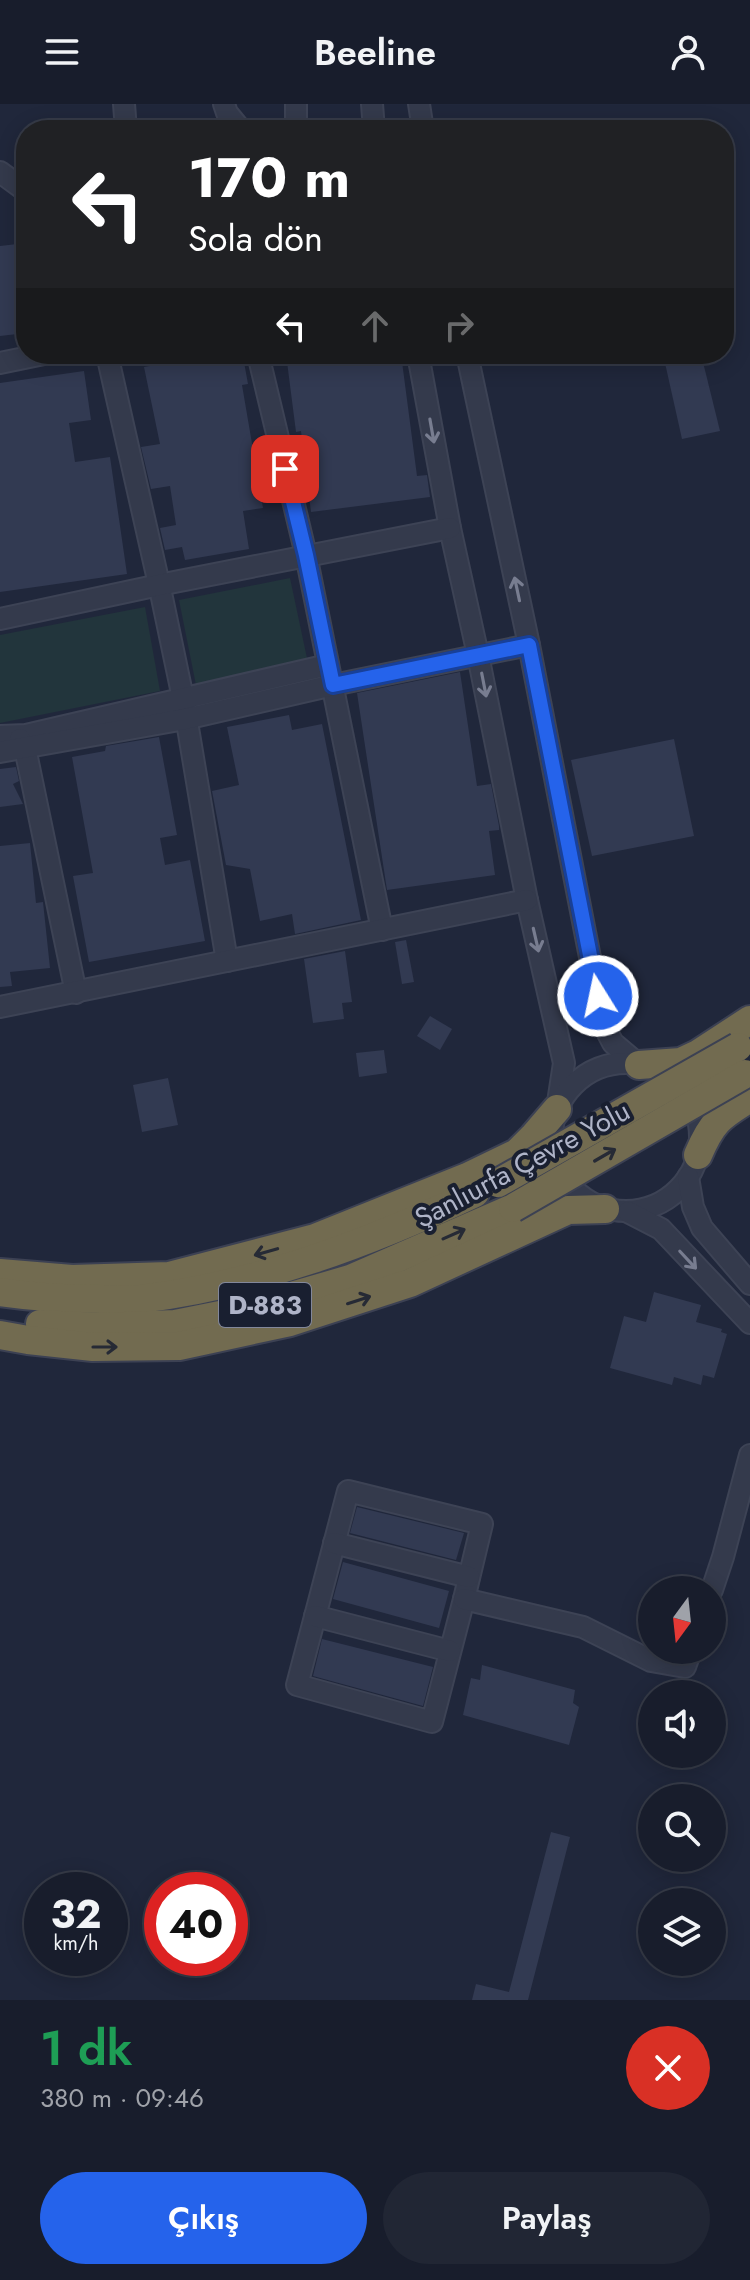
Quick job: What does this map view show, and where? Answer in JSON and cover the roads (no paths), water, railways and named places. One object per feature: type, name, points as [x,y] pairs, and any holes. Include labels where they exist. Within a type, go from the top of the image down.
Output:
[{"type":"highway","points":[[639,1065],[681,1062],[750,1020]]},
{"type":"highway","points":[[693,1166],[709,1131],[726,1113],[747,1066]]},
{"type":"highway","name":"Şanlıurfa Çevre Yolu","points":[[0,1292],[80,1299],[137,1299],[193,1290],[318,1258],[409,1224],[747,1066]]},
{"type":"highway","name":"Şanlıurfa Çevre Yolu","points":[[0,1320],[100,1327],[175,1324],[240,1311],[350,1279],[513,1208],[747,1066]]},
{"type":"highway","points":[[0,1273],[72,1279],[169,1276],[315,1238],[453,1183],[517,1153],[557,1109]]},
{"type":"highway","points":[[0,1335],[93,1347],[179,1346],[290,1322],[410,1283],[568,1210],[616,1210]]},
{"type":"street","points":[[109,364],[184,709],[227,961]]},
{"type":"street","points":[[260,364],[306,555],[382,930]]},
{"type":"street","points":[[420,364],[450,528],[564,1063],[551,1133],[554,1158],[565,1181],[583,1198],[661,1229],[750,1323]]},
{"type":"street","points":[[469,364],[583,910],[603,1024],[613,1043],[639,1065]]},
{"type":"street","points":[[0,619],[450,528]]},
{"type":"street","points":[[0,752],[14,740],[184,709],[331,675],[529,645]]},
{"type":"street","points":[[14,740],[76,993]]},
{"type":"street","points":[[0,1007],[527,900]]},
{"type":"street","points":[[557,1109],[570,1088],[590,1072],[614,1064],[639,1065],[662,1073],[681,1088],[694,1108],[700,1131],[693,1166],[693,1207],[702,1228],[750,1284]]},
{"type":"street","points":[[616,1210],[652,1207],[673,1195],[693,1166]]},
{"type":"street","points":[[717,1576],[750,1455]]},
{"type":"street","points":[[348,1491],[482,1524],[432,1722],[297,1685],[334,1543],[348,1491]]},
{"type":"street","points":[[334,1543],[469,1577]]},
{"type":"street","points":[[464,1599],[583,1627],[638,1654]]},
{"type":"street","points":[[315,1616],[450,1651]]},
{"type":"street","points":[[668,1664],[685,1667],[686,1664]]}]
